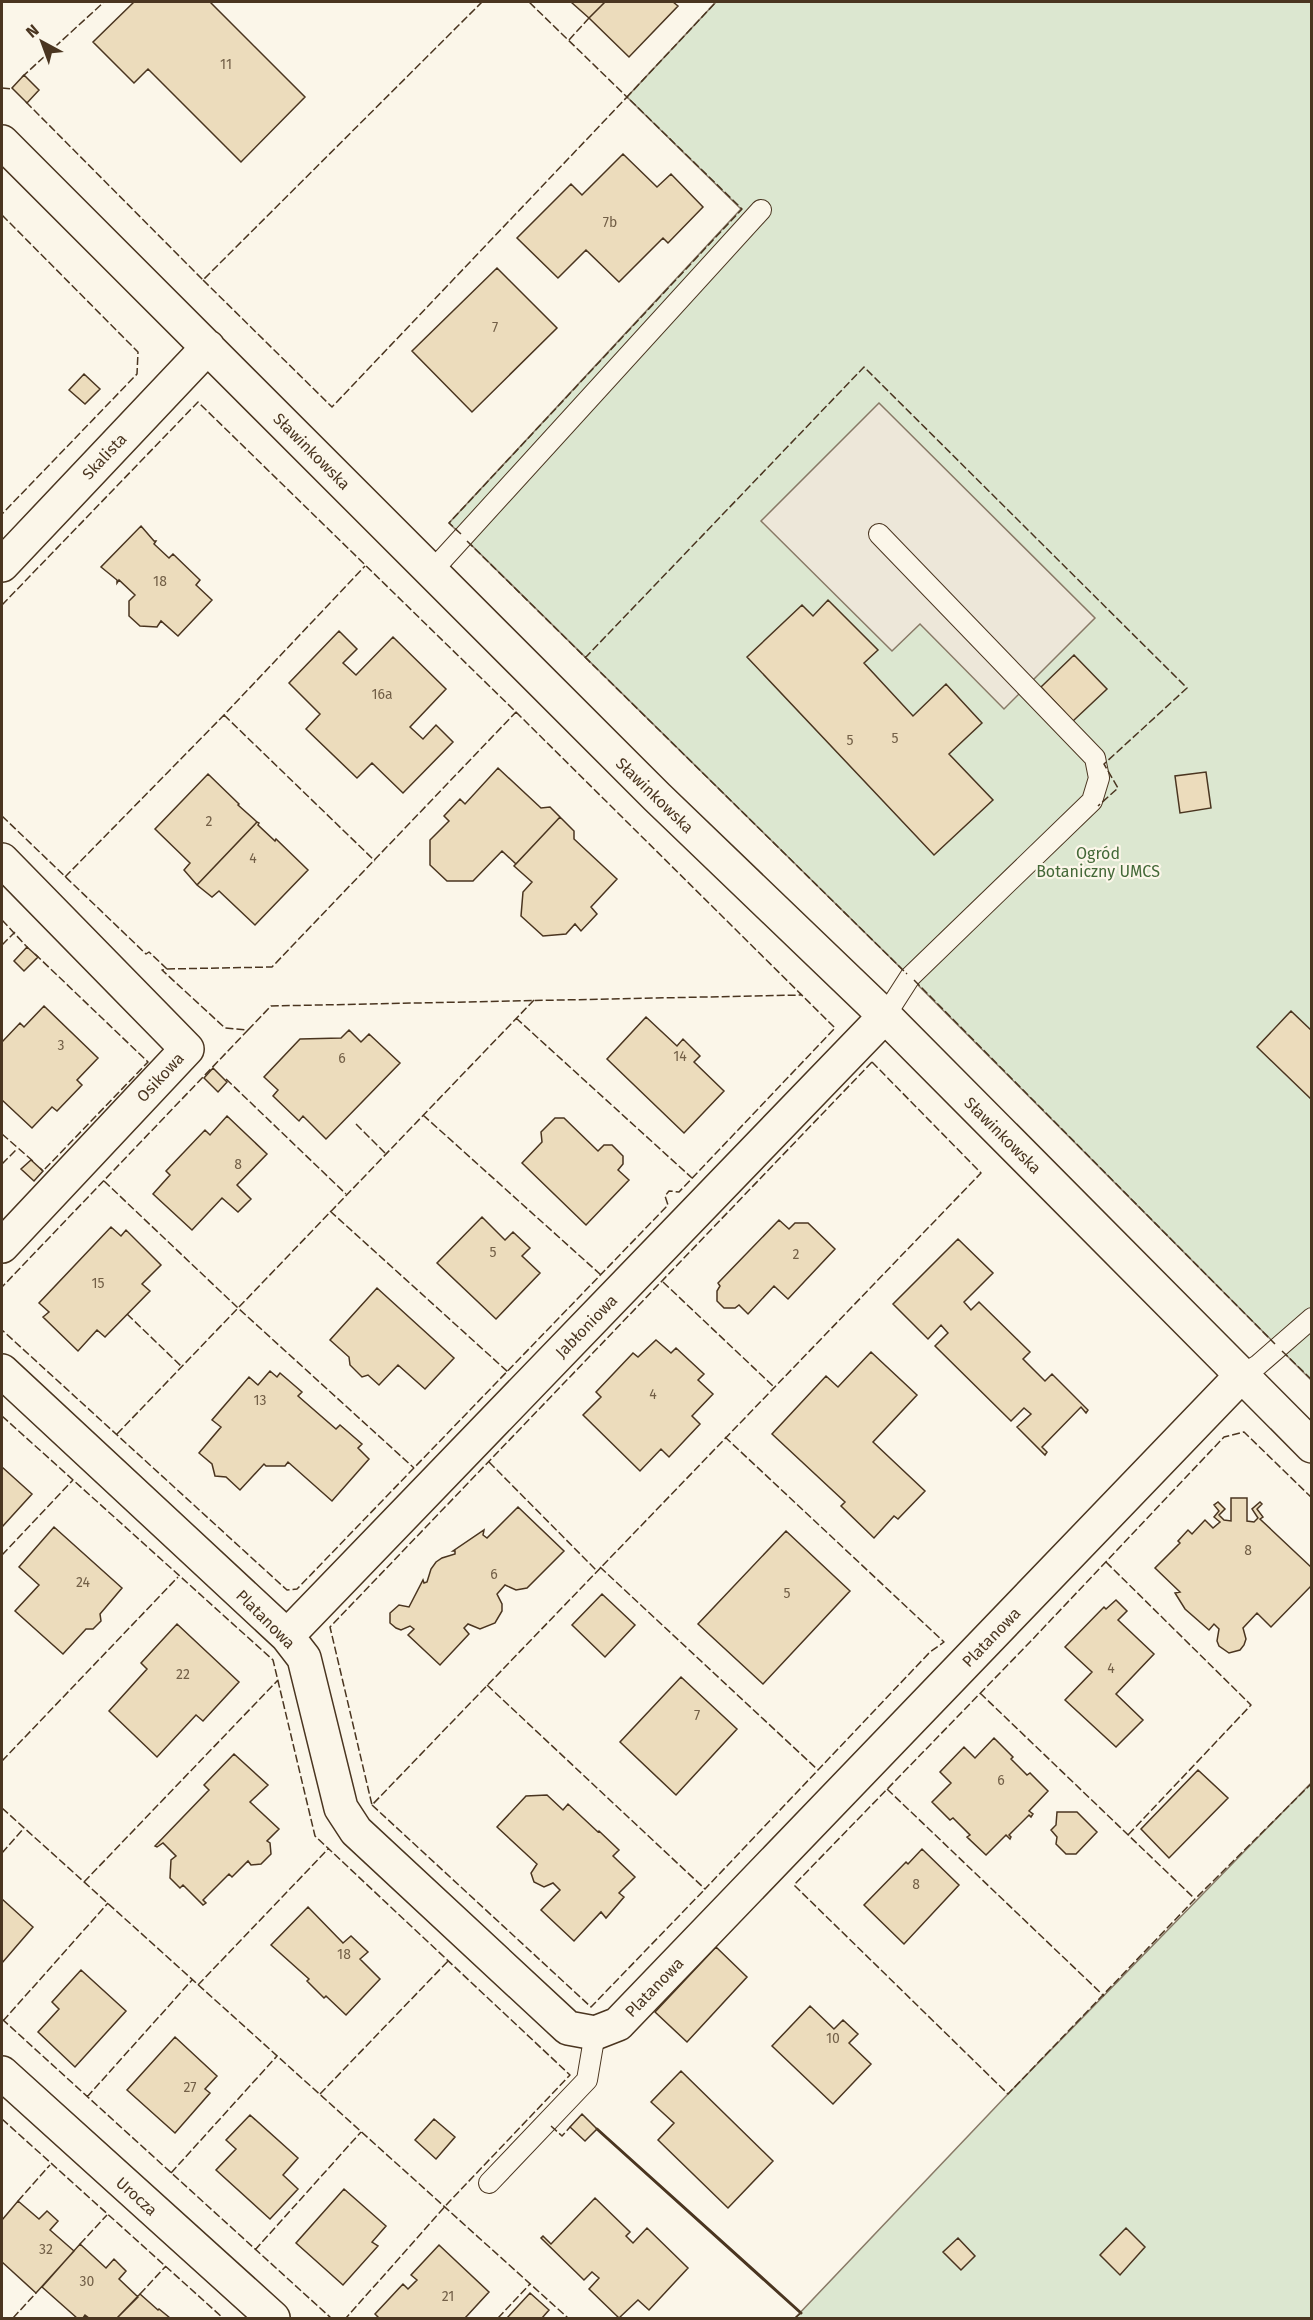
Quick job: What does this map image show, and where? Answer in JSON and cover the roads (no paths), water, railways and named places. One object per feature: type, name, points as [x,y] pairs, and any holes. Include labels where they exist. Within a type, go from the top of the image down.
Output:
[{"type":"street","name":"Sławinkowska","points":[[2,142],[657,797],[885,1016],[1311,1446]]},
{"type":"street","name":"Skalista","points":[[2,565],[208,347]]},
{"type":"street","name":"Osikowa","points":[[2,860],[187,1049],[2,1246]]},
{"type":"street","name":"Jabłoniowa","points":[[287,1636],[885,1016]]},
{"type":"street","name":"Platanowa","points":[[2,1371],[287,1636],[304,1658],[341,1808],[356,1831],[568,2028],[595,2032],[618,2024],[1242,1375]]},
{"type":"street","name":"Urocza","points":[[2,2073],[273,2319]]},
{"type":"lane","points":[[432,571],[761,210]]},
{"type":"lane","points":[[879,534],[1095,758],[1099,778],[1092,801],[910,977],[885,1016]]},
{"type":"lane","points":[[1242,1375],[1265,1359],[1311,1318]]},
{"type":"lane","points":[[489,2183],[587,2080],[595,2032]]},
{"type":"park label","name":"Ogród Botaniczny UMCS","points":[[1098,862]]}]
